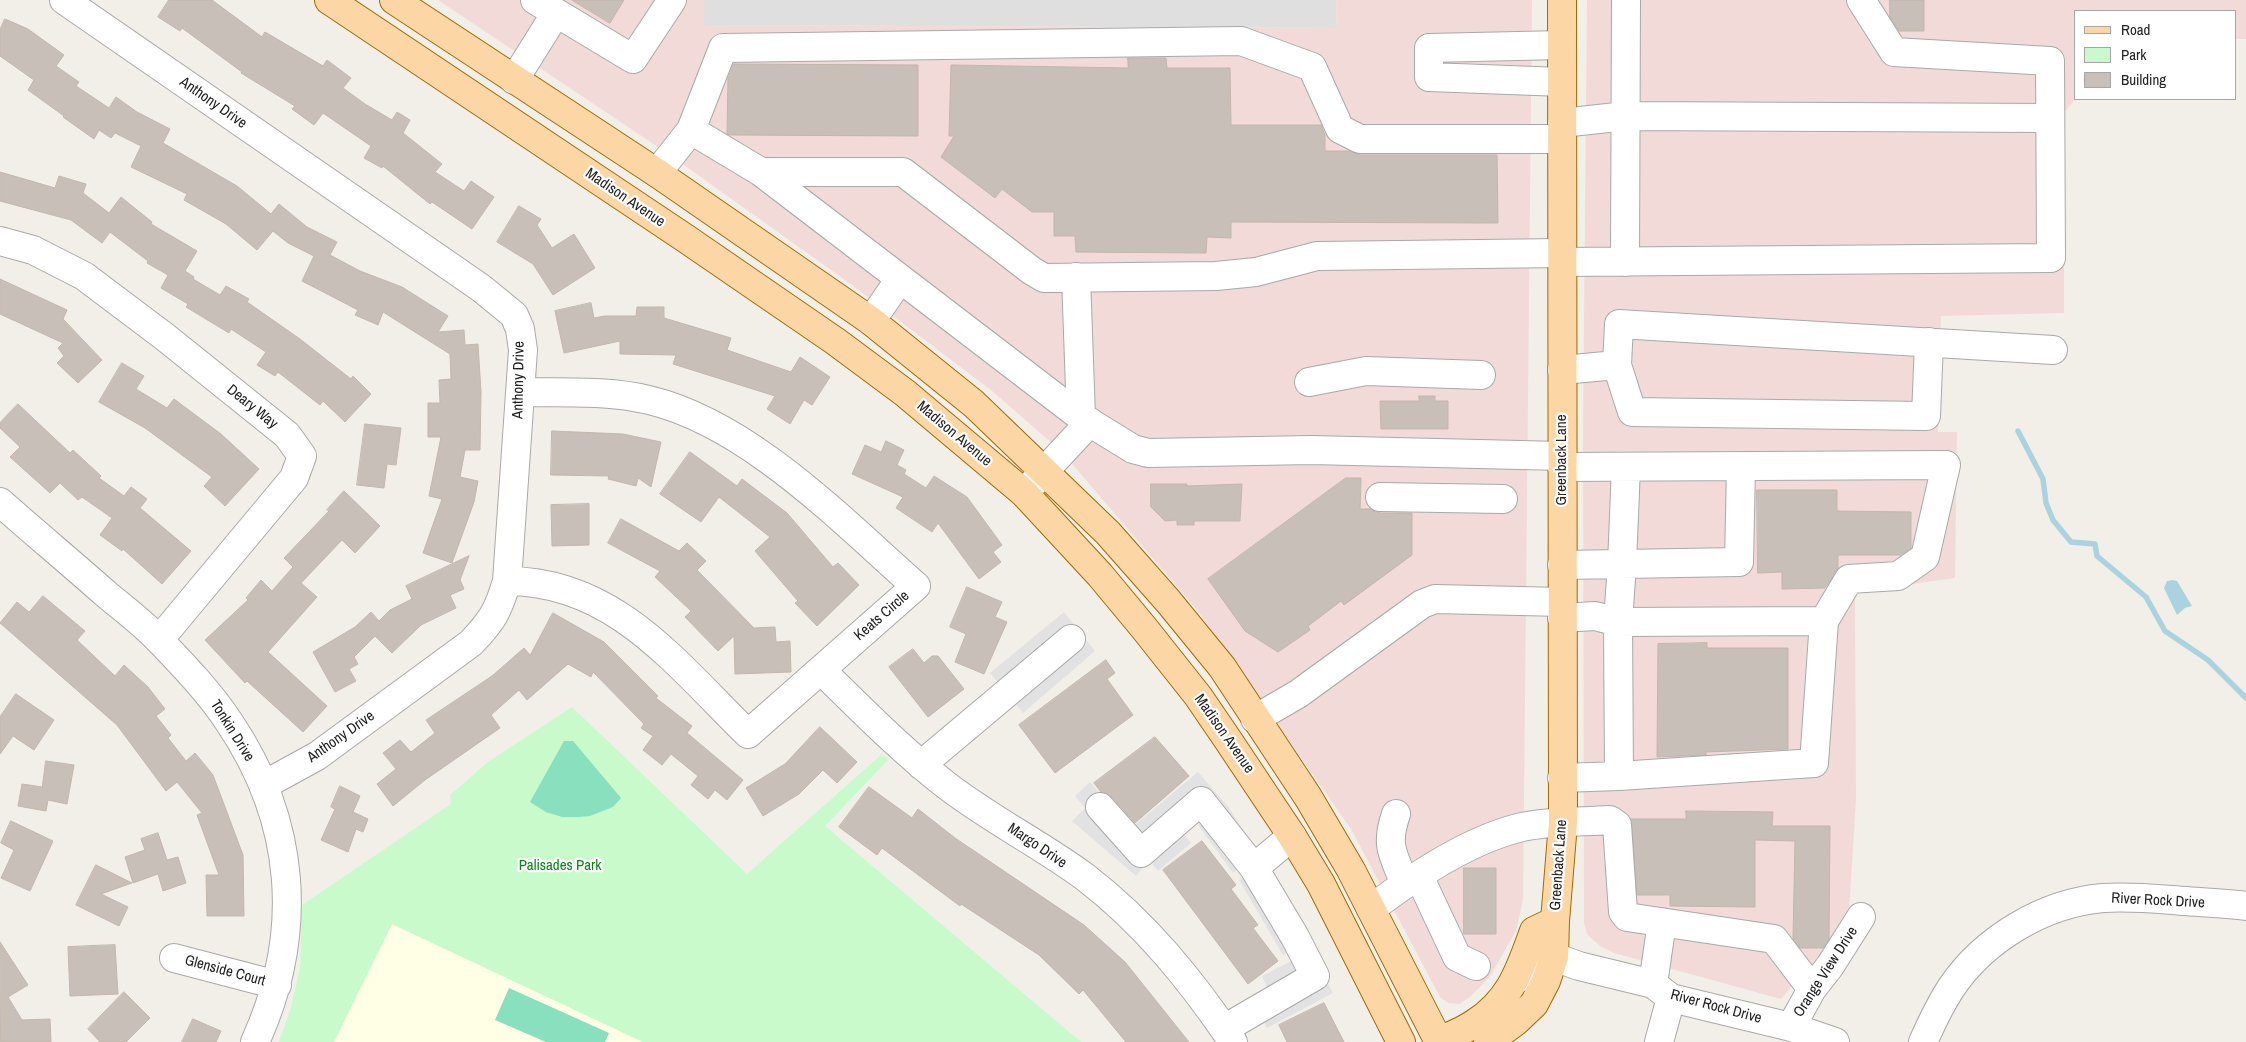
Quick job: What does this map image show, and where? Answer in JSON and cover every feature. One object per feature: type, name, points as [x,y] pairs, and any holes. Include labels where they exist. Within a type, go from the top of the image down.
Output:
[{"type":"main road","name":"Madison Avenue","points":[[329,0],[693,243],[835,341],[905,393],[1024,494],[1100,575],[1192,688],[1292,836],[1321,884],[1401,1042]]},
{"type":"main road","points":[[394,0],[657,173],[871,321],[974,404],[1108,533],[1168,601],[1222,667],[1308,798],[1371,909],[1438,1042]]},
{"type":"main road","name":"Greenback Lane","points":[[1488,1042],[1515,1022],[1534,1004],[1550,969],[1562,823],[1562,0]]},
{"type":"main road","name":"Greenback Lane","points":[[1438,1042],[1475,1024],[1496,1007],[1516,979],[1534,931],[1555,920]]},
{"type":"main road","points":[[1517,1042],[1533,1024],[1544,997],[1550,969]]},
{"type":"street","name":"Anthony Drive","points":[[64,0],[481,288],[514,315],[520,329],[523,350],[521,392],[507,581],[499,607],[490,623],[471,643],[316,756],[264,785]]},
{"type":"street","points":[[514,80],[546,7],[633,59],[672,0]]},
{"type":"street","points":[[1625,262],[1626,0]]},
{"type":"street","points":[[761,172],[903,172],[1032,271],[1044,278],[1216,276],[1256,272],[1317,256],[1562,258],[1625,262],[2051,258],[2050,62],[1894,52],[1861,0]]},
{"type":"street","points":[[657,173],[691,130],[723,48],[1241,41],[1312,67],[1340,129],[1360,139],[1562,131],[1626,116],[2050,118]]},
{"type":"street","points":[[1562,45],[1429,48],[1429,78],[1562,82]]},
{"type":"street","points":[[691,130],[761,172],[1085,420],[1134,449],[1148,453],[1311,450],[1562,461],[1626,467],[1946,465],[1924,557],[1898,576],[1849,579],[1824,621],[1814,763],[1562,778]]},
{"type":"street","name":"Deary Way","points":[[0,241],[33,250],[84,276],[287,435],[302,456],[294,478],[159,640]]},
{"type":"street","points":[[1024,494],[1046,472],[1085,420],[1076,277]]},
{"type":"street","points":[[871,321],[900,278]]},
{"type":"street","points":[[1929,342],[1926,416],[1632,412],[1617,365],[1620,324],[1929,342],[2053,350]]},
{"type":"street","points":[[1562,370],[1617,365]]},
{"type":"street","points":[[1309,382],[1366,371],[1481,375]]},
{"type":"street","name":"Keats Circle","points":[[507,581],[520,581],[565,589],[593,600],[619,614],[643,632],[748,734],[916,586],[810,492],[758,453],[717,426],[677,408],[620,395],[591,392],[521,392]]},
{"type":"street","points":[[1619,776],[1618,622],[1626,467]]},
{"type":"street","points":[[1562,565],[1739,562],[1741,467]]},
{"type":"street","points":[[1380,496],[1502,499]]},
{"type":"street","name":"Tonkin Drive","points":[[0,502],[159,640],[229,722],[264,785],[280,833],[288,884],[286,944],[277,985],[255,1042]]},
{"type":"street","points":[[1255,719],[1298,694],[1422,604],[1435,599],[1562,610],[1618,622],[1824,621]]},
{"type":"street","points":[[922,765],[1071,639]]},
{"type":"street","name":"Margo Drive","points":[[821,670],[922,765],[948,786],[1083,876],[1121,906],[1155,940],[1229,1035]]},
{"type":"street","points":[[1100,808],[1142,853],[1201,801],[1254,868],[1295,937],[1315,976],[1229,1035]]},
{"type":"street","points":[[1396,814],[1390,832],[1390,848],[1412,880],[1457,956],[1476,966]]},
{"type":"street","points":[[1371,909],[1412,880],[1481,841],[1523,827],[1610,820],[1617,825],[1623,912],[1627,917],[1774,938],[1812,989]]},
{"type":"street","points":[[1254,868],[1292,836]]},
{"type":"street","name":"River Rock Drive","points":[[1923,1042],[1936,1013],[1951,987],[1970,964],[1992,944],[2017,927],[2044,913],[2100,898],[2130,896],[2246,906]]},
{"type":"street","name":"Orange View Drive","points":[[1792,1027],[1812,989],[1830,966],[1861,917]]},
{"type":"street","points":[[1659,1042],[1662,991],[1662,922]]},
{"type":"street","name":"Glenside Court","points":[[174,958],[277,985]]},
{"type":"street","name":"River Rock Drive","points":[[1550,969],[1579,966],[1792,1027],[1835,1042]]},
{"type":"street","points":[[1516,979],[1550,969]]},
{"type":"shaded area","points":[[438,0],[704,0],[704,25],[1337,28],[1336,0],[1532,0],[1523,900],[1516,931],[1489,978],[1470,997],[1459,1004],[1448,1003],[1440,997],[1351,829],[1197,610],[1062,452],[991,390],[852,285],[670,155]]},
{"type":"shaded area","points":[[704,0],[1336,0],[1337,28],[704,25]]},
{"type":"shaded area","points":[[1587,0],[2246,0],[2246,39],[2236,39],[2236,10],[2074,10],[2074,100],[2064,113],[2064,313],[1941,316],[1938,432],[1957,432],[1955,578],[1855,592],[1856,800],[1848,928],[1824,966],[1793,985],[1781,999],[1614,953],[1600,946],[1587,934],[1584,923],[1583,430]]},
{"type":"shaded area","points":[[1064,612],[1095,651],[1023,713],[990,673]]},
{"type":"shaded area","points":[[1198,772],[1229,808],[1247,837],[1333,993],[1267,1028],[1260,1014],[1268,989],[1262,976],[1297,958],[1293,951],[1283,955],[1239,880],[1250,872],[1243,866],[1233,873],[1198,825],[1205,819],[1202,814],[1181,830],[1191,843],[1158,871],[1149,860],[1136,876],[1072,821],[1085,808],[1075,796],[1090,782],[1130,829]]},
{"type":"shaded area","points":[[392,924],[643,1042],[334,1042]]},
{"type":"green space","name":"Palisades Park","points":[[572,707],[747,874],[882,754],[889,759],[825,826],[1081,1042],[643,1042],[392,924],[334,1042],[279,1042],[290,1011],[300,968],[302,905],[451,804],[450,795],[488,762]]},
{"type":"green space","points":[[564,741],[573,741],[621,798],[613,807],[590,816],[562,817],[546,812],[530,802]]},
{"type":"green space","points":[[509,988],[609,1033],[605,1042],[546,1042],[495,1020]]},
{"type":"water","points":[[2167,581],[2177,581],[2192,606],[2185,608],[2177,615],[2164,588]]},
{"type":"building","points":[[169,0],[212,0],[262,37],[265,32],[323,66],[327,60],[351,78],[343,88],[365,104],[392,120],[397,112],[410,120],[403,133],[442,164],[435,172],[464,191],[471,181],[494,197],[472,229],[432,202],[430,204],[383,166],[382,168],[364,158],[371,146],[323,113],[314,125],[292,109],[295,106],[241,73],[182,28],[180,31],[158,17]]},
{"type":"building","points":[[572,0],[624,0],[610,23]]},
{"type":"building","points":[[1890,0],[1924,0],[1924,31],[1899,31],[1890,17]]},
{"type":"building","points":[[5,19],[28,29],[64,55],[56,66],[79,82],[76,86],[109,108],[116,97],[137,112],[170,129],[163,143],[237,186],[271,214],[279,204],[307,227],[337,242],[330,255],[360,271],[402,287],[448,316],[438,332],[464,330],[465,345],[478,344],[481,392],[480,450],[465,450],[460,477],[478,481],[474,502],[452,563],[423,553],[442,499],[429,496],[441,437],[428,437],[428,403],[440,403],[439,380],[451,379],[450,354],[383,312],[378,325],[355,315],[358,310],[302,281],[314,256],[288,243],[273,231],[257,250],[226,224],[184,200],[187,194],[131,167],[141,146],[115,133],[111,138],[99,130],[94,139],[63,117],[28,90],[34,80],[0,56],[0,30]]},
{"type":"building","points":[[1128,58],[1166,58],[1167,68],[1230,68],[1231,125],[1321,125],[1325,135],[1325,151],[1349,151],[1360,155],[1497,155],[1498,223],[1231,222],[1231,238],[1207,237],[1206,253],[1076,252],[1075,236],[1054,236],[1054,212],[1032,212],[1002,189],[995,198],[941,157],[954,136],[949,136],[951,65],[1128,68]]},
{"type":"building","points":[[734,64],[918,65],[918,136],[727,134],[728,79]]},
{"type":"building","points":[[0,172],[55,188],[59,176],[86,184],[83,193],[109,213],[121,197],[152,222],[151,224],[197,251],[185,271],[194,277],[193,279],[220,295],[226,286],[249,299],[247,302],[300,339],[351,379],[353,376],[371,394],[345,422],[323,401],[320,405],[278,372],[275,376],[257,365],[266,352],[231,329],[229,333],[186,307],[188,304],[161,288],[168,275],[147,263],[148,261],[110,232],[102,243],[71,220],[0,201]]},
{"type":"building","points":[[519,206],[541,219],[537,225],[552,248],[574,234],[595,268],[553,295],[533,264],[497,242]]},
{"type":"building","points":[[0,279],[67,310],[63,319],[102,360],[78,383],[57,363],[64,356],[58,348],[63,343],[0,314]]},
{"type":"building","points":[[591,303],[594,318],[636,316],[637,307],[664,307],[664,318],[731,338],[727,350],[791,372],[800,357],[830,377],[812,405],[804,400],[790,424],[767,409],[775,396],[673,364],[676,355],[620,354],[620,341],[564,353],[555,311]]},
{"type":"building","points":[[122,363],[144,376],[136,389],[167,408],[174,399],[221,434],[259,469],[225,506],[204,486],[212,477],[145,428],[99,402]]},
{"type":"building","points":[[1419,396],[1435,396],[1435,401],[1448,401],[1448,429],[1381,429],[1380,401],[1419,401]]},
{"type":"building","points":[[18,404],[70,453],[73,450],[101,476],[99,478],[124,496],[131,487],[147,499],[140,508],[191,551],[162,584],[123,549],[122,551],[100,535],[112,518],[82,497],[78,500],[60,483],[50,493],[10,457],[20,447],[0,428],[0,423]]},
{"type":"building","points":[[365,424],[401,428],[396,465],[387,464],[384,488],[357,485]]},
{"type":"building","points":[[552,431],[623,434],[661,442],[651,487],[638,478],[636,486],[608,479],[609,476],[551,475]]},
{"type":"building","points":[[886,441],[904,450],[897,465],[906,470],[904,474],[926,488],[934,476],[967,497],[1002,545],[993,552],[1001,562],[979,579],[938,523],[932,532],[896,508],[903,497],[852,474],[865,445],[881,452]]},
{"type":"building","points":[[690,452],[737,486],[742,479],[787,513],[833,567],[838,563],[859,585],[817,626],[795,603],[798,601],[755,551],[770,537],[719,497],[701,522],[660,494]]},
{"type":"building","points":[[1346,478],[1361,478],[1360,509],[1371,509],[1380,513],[1412,513],[1412,555],[1344,605],[1341,601],[1308,626],[1310,630],[1278,652],[1245,631],[1208,579]]},
{"type":"building","points":[[1151,484],[1187,484],[1187,486],[1242,484],[1240,521],[1194,521],[1194,525],[1177,525],[1177,520],[1165,521],[1151,507]]},
{"type":"building","points":[[1757,490],[1837,490],[1837,511],[1911,512],[1911,548],[1901,555],[1838,555],[1838,569],[1825,588],[1782,589],[1782,572],[1758,573]]},
{"type":"building","points":[[344,491],[380,526],[355,553],[342,540],[301,583],[317,597],[268,652],[327,706],[303,732],[247,681],[245,683],[205,640],[248,600],[246,598],[261,580],[272,591],[293,567],[284,558],[329,511],[327,510]]},
{"type":"building","points":[[589,504],[589,545],[552,546],[551,505]]},
{"type":"building","points":[[621,519],[679,551],[687,543],[706,561],[697,570],[754,628],[775,627],[776,642],[790,641],[791,672],[735,674],[734,636],[718,651],[685,617],[691,611],[655,577],[660,571],[608,543]]},
{"type":"building","points":[[469,556],[460,580],[464,589],[450,595],[456,608],[421,625],[392,653],[375,636],[354,657],[358,664],[349,669],[356,681],[335,692],[313,652],[355,627],[371,612],[379,621],[390,610],[412,599],[406,586]]},
{"type":"building","points":[[967,587],[1002,602],[995,617],[1007,622],[984,674],[955,662],[966,634],[950,627]]},
{"type":"building","points":[[43,596],[85,631],[77,640],[115,676],[124,665],[148,687],[165,709],[156,716],[171,735],[168,738],[186,761],[195,753],[213,775],[243,855],[244,916],[207,916],[206,875],[219,875],[197,815],[202,813],[177,782],[166,791],[117,725],[0,623],[17,602],[29,612]]},
{"type":"building","points":[[553,613],[604,642],[658,696],[656,698],[692,726],[687,733],[743,780],[727,800],[715,790],[708,799],[691,785],[698,776],[671,754],[662,765],[643,750],[653,736],[641,728],[644,724],[593,672],[591,677],[568,664],[527,700],[519,690],[491,715],[500,728],[425,780],[393,806],[377,784],[396,769],[383,753],[400,740],[411,752],[435,733],[426,720],[492,676],[524,648],[530,655]]},
{"type":"building","points":[[1707,643],[1707,648],[1788,648],[1788,749],[1706,752],[1706,755],[1657,757],[1658,644]]},
{"type":"building","points":[[913,649],[924,663],[932,656],[938,656],[964,689],[928,717],[889,667]]},
{"type":"building","points":[[1106,660],[1115,673],[1107,679],[1133,715],[1055,773],[1019,725]]},
{"type":"building","points":[[16,694],[54,720],[34,750],[13,736],[0,754],[0,717]]},
{"type":"building","points":[[820,727],[857,762],[837,783],[823,770],[799,794],[763,816],[746,788],[785,764]]},
{"type":"building","points":[[1155,737],[1189,776],[1135,823],[1112,797],[1101,792],[1094,783]]},
{"type":"building","points":[[46,761],[74,765],[67,804],[48,800],[46,811],[18,806],[22,784],[42,787]]},
{"type":"building","points":[[340,786],[360,796],[353,812],[368,819],[363,832],[356,829],[348,852],[321,840],[335,809],[331,807]]},
{"type":"building","points":[[869,787],[912,818],[918,809],[955,838],[1084,925],[1125,962],[1189,1042],[1126,1042],[1083,990],[1079,994],[1039,955],[961,904],[960,906],[882,848],[877,855],[839,827]]},
{"type":"building","points":[[1686,811],[1773,812],[1772,826],[1830,826],[1829,939],[1823,948],[1800,948],[1793,939],[1795,841],[1755,840],[1755,907],[1670,906],[1670,895],[1637,895],[1631,819],[1686,819]]},
{"type":"building","points":[[11,821],[53,841],[30,891],[1,878],[14,850],[1,843]]},
{"type":"building","points":[[158,833],[167,860],[178,857],[186,883],[163,891],[158,874],[133,883],[125,857],[145,850],[141,839]]},
{"type":"building","points":[[1202,841],[1236,885],[1231,889],[1258,925],[1253,928],[1278,961],[1248,984],[1163,870]]},
{"type":"building","points":[[96,865],[132,883],[101,894],[128,907],[119,926],[76,905]]},
{"type":"building","points":[[1464,868],[1496,868],[1496,934],[1464,934]]},
{"type":"building","points":[[0,942],[28,985],[8,997],[22,1020],[50,1019],[51,1042],[1,1042]]},
{"type":"building","points":[[115,945],[118,994],[70,996],[68,947]]},
{"type":"building","points":[[124,992],[150,1018],[126,1042],[100,1042],[88,1029]]},
{"type":"building","points":[[1324,1003],[1344,1042],[1287,1042],[1279,1025]]},
{"type":"building","points":[[193,1019],[221,1031],[216,1042],[182,1042]]},
{"type":"waterway","points":[[2018,431],[2043,479],[2046,503],[2053,520],[2071,542],[2095,544],[2097,556],[2146,597],[2165,631],[2208,660],[2246,698]]}]
